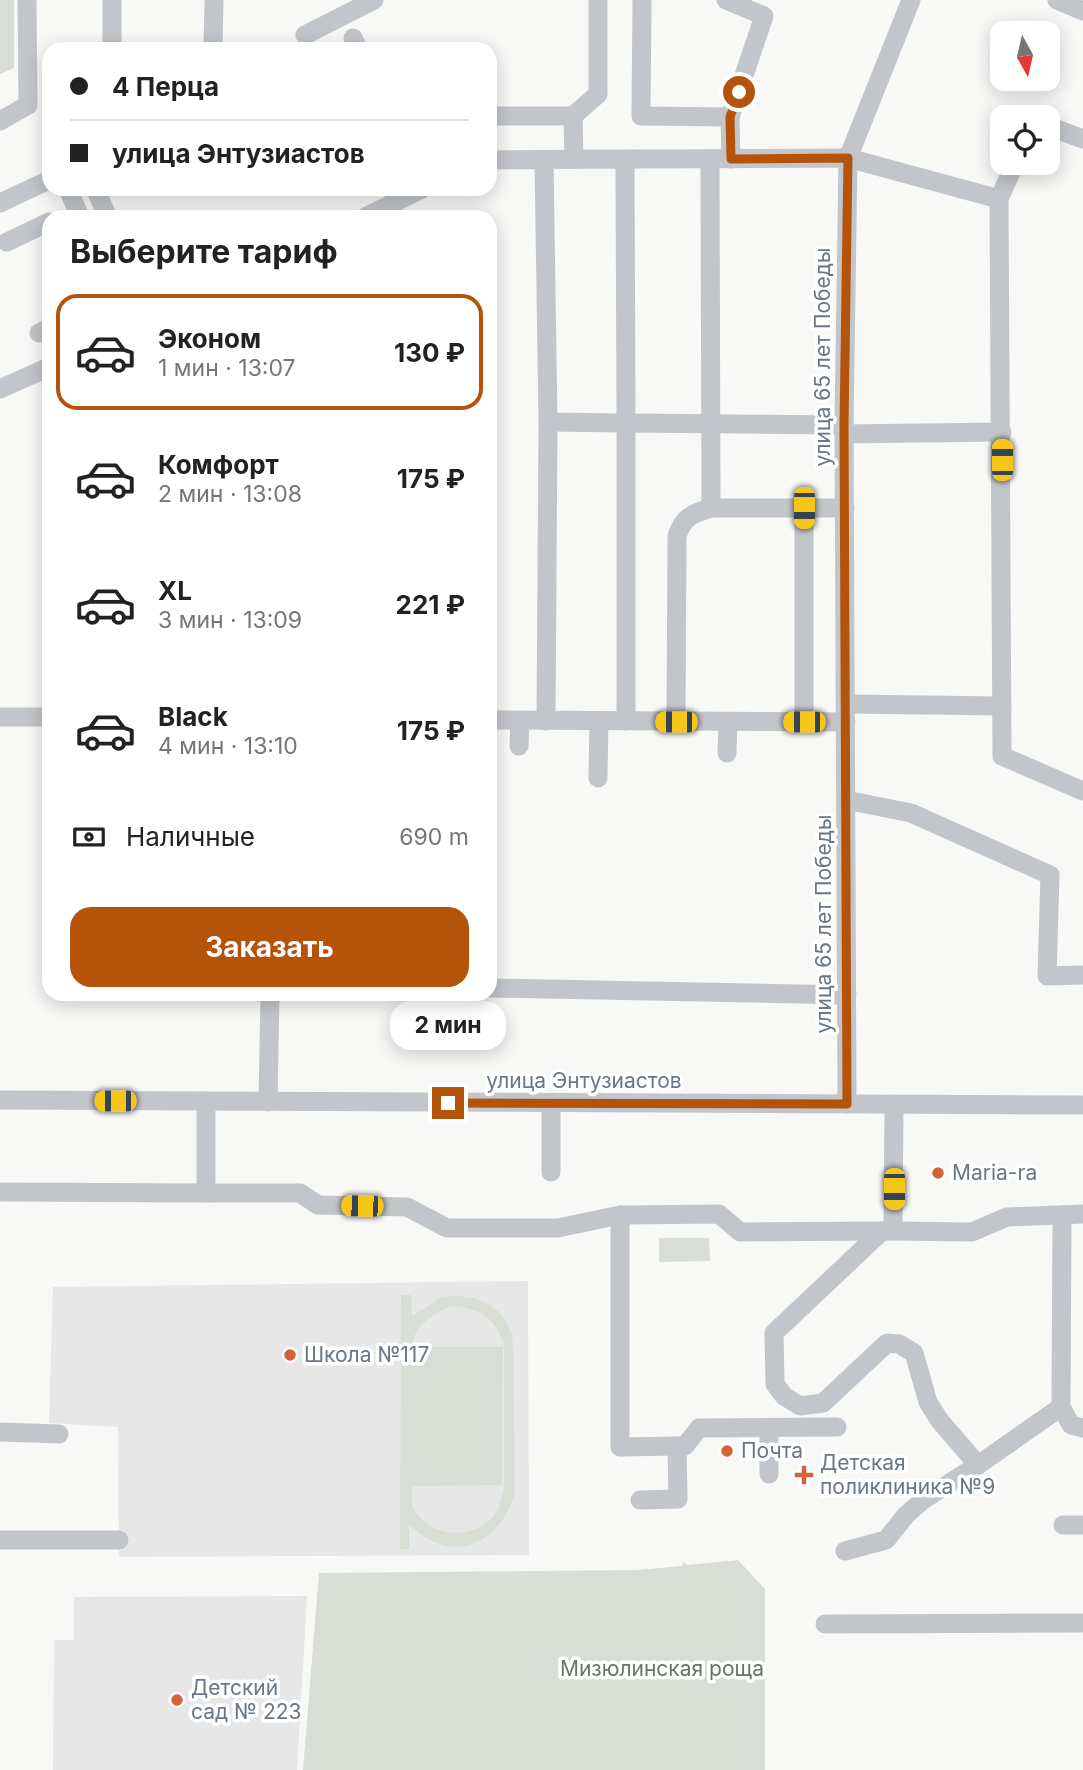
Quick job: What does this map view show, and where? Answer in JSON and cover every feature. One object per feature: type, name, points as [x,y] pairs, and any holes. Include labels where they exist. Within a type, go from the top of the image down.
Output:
[{"type":"street","points":[[0,121],[28,105],[27,0]]},
{"type":"street","points":[[112,0],[112,42]]},
{"type":"street","points":[[213,42],[214,0]]},
{"type":"street","points":[[305,36],[374,0]]},
{"type":"street","points":[[497,116],[573,116],[598,93],[598,0]]},
{"type":"street","points":[[642,0],[641,116],[730,117]]},
{"type":"street","points":[[726,0],[764,16],[730,117],[731,159]]},
{"type":"street","name":"улица 65 лет Победы","points":[[847,1104],[844,430],[848,158],[911,0]]},
{"type":"street","points":[[1057,0],[1083,11]]},
{"type":"street","points":[[573,116],[574,159]]},
{"type":"street","points":[[1060,130],[1083,139]]},
{"type":"street","points":[[497,160],[848,158],[999,199]]},
{"type":"street","points":[[625,159],[626,721]]},
{"type":"street","points":[[710,159],[711,508]]},
{"type":"street","points":[[544,160],[548,422],[546,721]]},
{"type":"street","points":[[1010,175],[999,199],[1002,756],[1083,791]]},
{"type":"street","points":[[0,203],[42,183]]},
{"type":"street","points":[[379,210],[408,196]]},
{"type":"street","points":[[7,243],[42,226]]},
{"type":"street","points":[[0,389],[42,370]]},
{"type":"street","points":[[548,422],[1002,432]]},
{"type":"street","points":[[676,722],[677,536],[681,521],[694,513],[711,508],[845,508]]},
{"type":"street","points":[[804,508],[804,722]]},
{"type":"street","points":[[497,720],[804,722],[846,713],[1002,706]]},
{"type":"street","points":[[0,717],[42,717]]},
{"type":"street","points":[[519,746],[520,721]]},
{"type":"street","points":[[598,778],[599,721]]},
{"type":"street","points":[[727,753],[728,722]]},
{"type":"street","points":[[846,800],[911,813],[1050,875],[1047,976],[1083,975]]},
{"type":"street","points":[[497,988],[847,995]]},
{"type":"street","points":[[268,1102],[270,1001]]},
{"type":"street","name":"улица Энтузиастов","points":[[0,1100],[1083,1105]]},
{"type":"street","points":[[206,1101],[206,1193]]},
{"type":"street","points":[[551,1103],[551,1172]]},
{"type":"street","points":[[894,1104],[888,1231],[774,1333],[775,1384],[784,1396],[800,1406],[823,1403],[887,1343],[899,1344],[914,1353],[928,1402],[940,1421],[978,1465]]},
{"type":"street","points":[[0,1192],[300,1193],[318,1205],[407,1207],[447,1228],[558,1228],[620,1215],[719,1214],[740,1232],[972,1232],[1007,1217],[1083,1214]]},
{"type":"street","points":[[620,1215],[620,1447],[685,1446],[699,1428],[837,1427]]},
{"type":"street","points":[[1062,1215],[1061,1407],[1071,1425],[1083,1428]]},
{"type":"street","points":[[845,1551],[886,1540],[906,1515],[923,1500],[1061,1407]]},
{"type":"street","points":[[769,1427],[769,1474]]},
{"type":"street","points":[[0,1432],[59,1434]]},
{"type":"street","points":[[640,1500],[678,1499],[677,1446]]},
{"type":"street","points":[[1063,1525],[1083,1525]]},
{"type":"street","points":[[0,1540],[119,1539]]},
{"type":"street","points":[[825,1623],[1083,1623]]},
{"type":"shaded area","name":"Школа №117","points":[[528,1281],[529,1555],[119,1557],[118,1427],[49,1423],[53,1287]]},
{"type":"shaded area","name":"Детский сад № 223","points":[[307,1596],[297,1770],[53,1770],[54,1640],[74,1640],[74,1597]]},
{"type":"green space","points":[[0,0],[14,0],[14,68],[0,74]]},
{"type":"green space","points":[[659,1238],[709,1238],[710,1261],[659,1262]]},
{"type":"green space","points":[[401,1295],[411,1295],[412,1316],[442,1297],[474,1298],[499,1312],[512,1335],[515,1491],[499,1525],[480,1541],[456,1547],[443,1545],[409,1525],[409,1549],[400,1549]],"holes":[[[451,1306],[478,1312],[490,1320],[504,1343],[504,1488],[492,1518],[473,1530],[461,1533],[438,1530],[428,1525],[412,1505],[412,1486],[502,1485],[503,1347],[412,1347],[416,1333],[426,1321]]]},
{"type":"green space","name":"Мизюлинская роща","points":[[738,1560],[765,1589],[765,1770],[303,1770],[319,1573],[637,1570],[682,1566],[683,1562],[687,1565]]},
{"type":"place","name":"Maria-ra","points":[[938,1173]]},
{"type":"place","name":"Школа №117","points":[[290,1355]]},
{"type":"place","name":"Почта","points":[[727,1451]]},
{"type":"place","name":"Детская поликлиника №9","points":[[804,1475]]},
{"type":"place","name":"Детский сад № 223","points":[[177,1700]]},
{"type":"route","points":[[448,1103],[847,1104],[844,425],[848,158],[731,159],[730,117],[739,92]]}]
